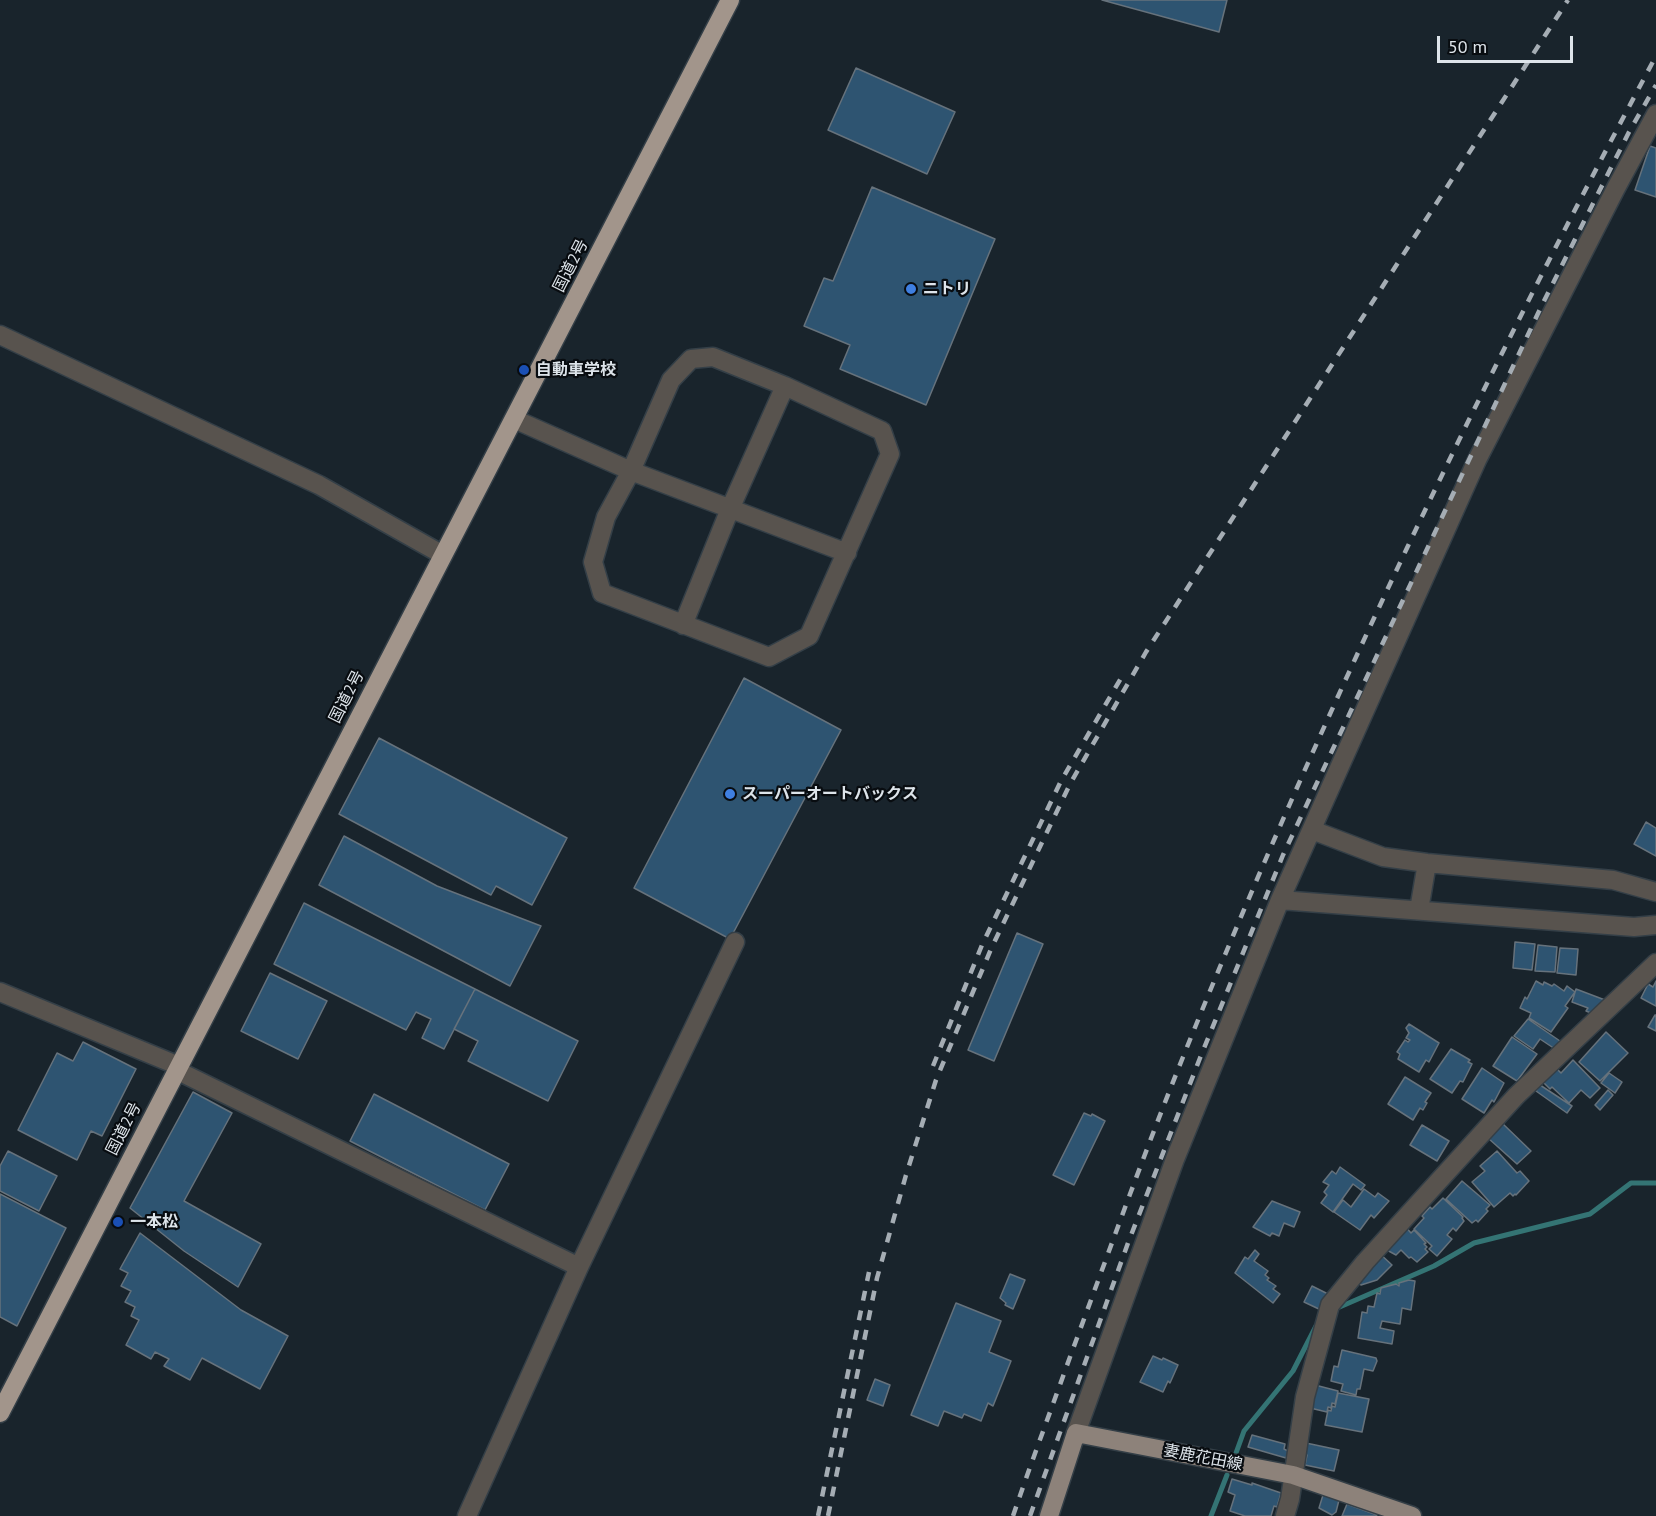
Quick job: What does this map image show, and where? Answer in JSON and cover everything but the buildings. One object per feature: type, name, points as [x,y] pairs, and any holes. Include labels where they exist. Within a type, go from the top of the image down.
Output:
[{"type":"highway","name":"国道2号","points":[[0,1413],[730,0]]},
{"type":"main road","name":"妻鹿花田線","points":[[1076,1433],[1293,1475],[1412,1516]]},
{"type":"main road","points":[[1049,1516],[1076,1433]]},
{"type":"street","points":[[1076,1433],[1175,1159],[1280,900],[1477,460],[1656,114]]},
{"type":"street","points":[[0,335],[318,484],[443,555]]},
{"type":"street","points":[[712,357],[785,386],[882,431],[890,454],[809,636],[769,657],[602,593],[593,562],[606,517],[631,471],[670,380],[691,359],[712,357]]},
{"type":"street","points":[[683,625],[730,509],[785,386]]},
{"type":"street","points":[[514,419],[631,471],[847,553]]},
{"type":"street","points":[[1312,830],[1383,857],[1613,880],[1656,892]]},
{"type":"street","points":[[1419,910],[1426,863]]},
{"type":"street","points":[[1280,900],[1634,927],[1656,925]]},
{"type":"street","points":[[467,1516],[579,1267],[735,942]]},
{"type":"street","points":[[1285,1516],[1290,1499],[1305,1397],[1330,1305],[1365,1262],[1516,1096],[1656,963]]},
{"type":"street","points":[[0,992],[178,1068],[579,1267]]},
{"type":"waterway","points":[[1335,1309],[1434,1266],[1474,1243],[1590,1214],[1631,1183],[1656,1183]]},
{"type":"waterway","points":[[1236,1453],[1244,1431],[1293,1371],[1316,1326]]},
{"type":"waterway","points":[[1211,1516],[1227,1475]]},
{"type":"railway","points":[[828,1516],[877,1278],[936,1080],[991,949],[1070,784],[1146,652],[1568,0]]},
{"type":"railway","points":[[1013,1516],[1168,1094],[1291,802],[1347,676],[1466,425],[1591,178],[1656,56]]},
{"type":"railway","points":[[1030,1516],[1128,1243],[1283,855],[1541,307],[1629,132],[1656,85]]},
{"type":"railway","points":[[933,1066],[982,945],[1061,781],[1124,673]]},
{"type":"railway","points":[[818,1516],[869,1272]]},
{"type":"place","name":"ニトリ","points":[[911,289]]},
{"type":"place","name":"自動車学校","points":[[524,370]]},
{"type":"place","name":"スーパーオートバックス","points":[[730,794]]},
{"type":"place","name":"一本松","points":[[118,1222]]}]
